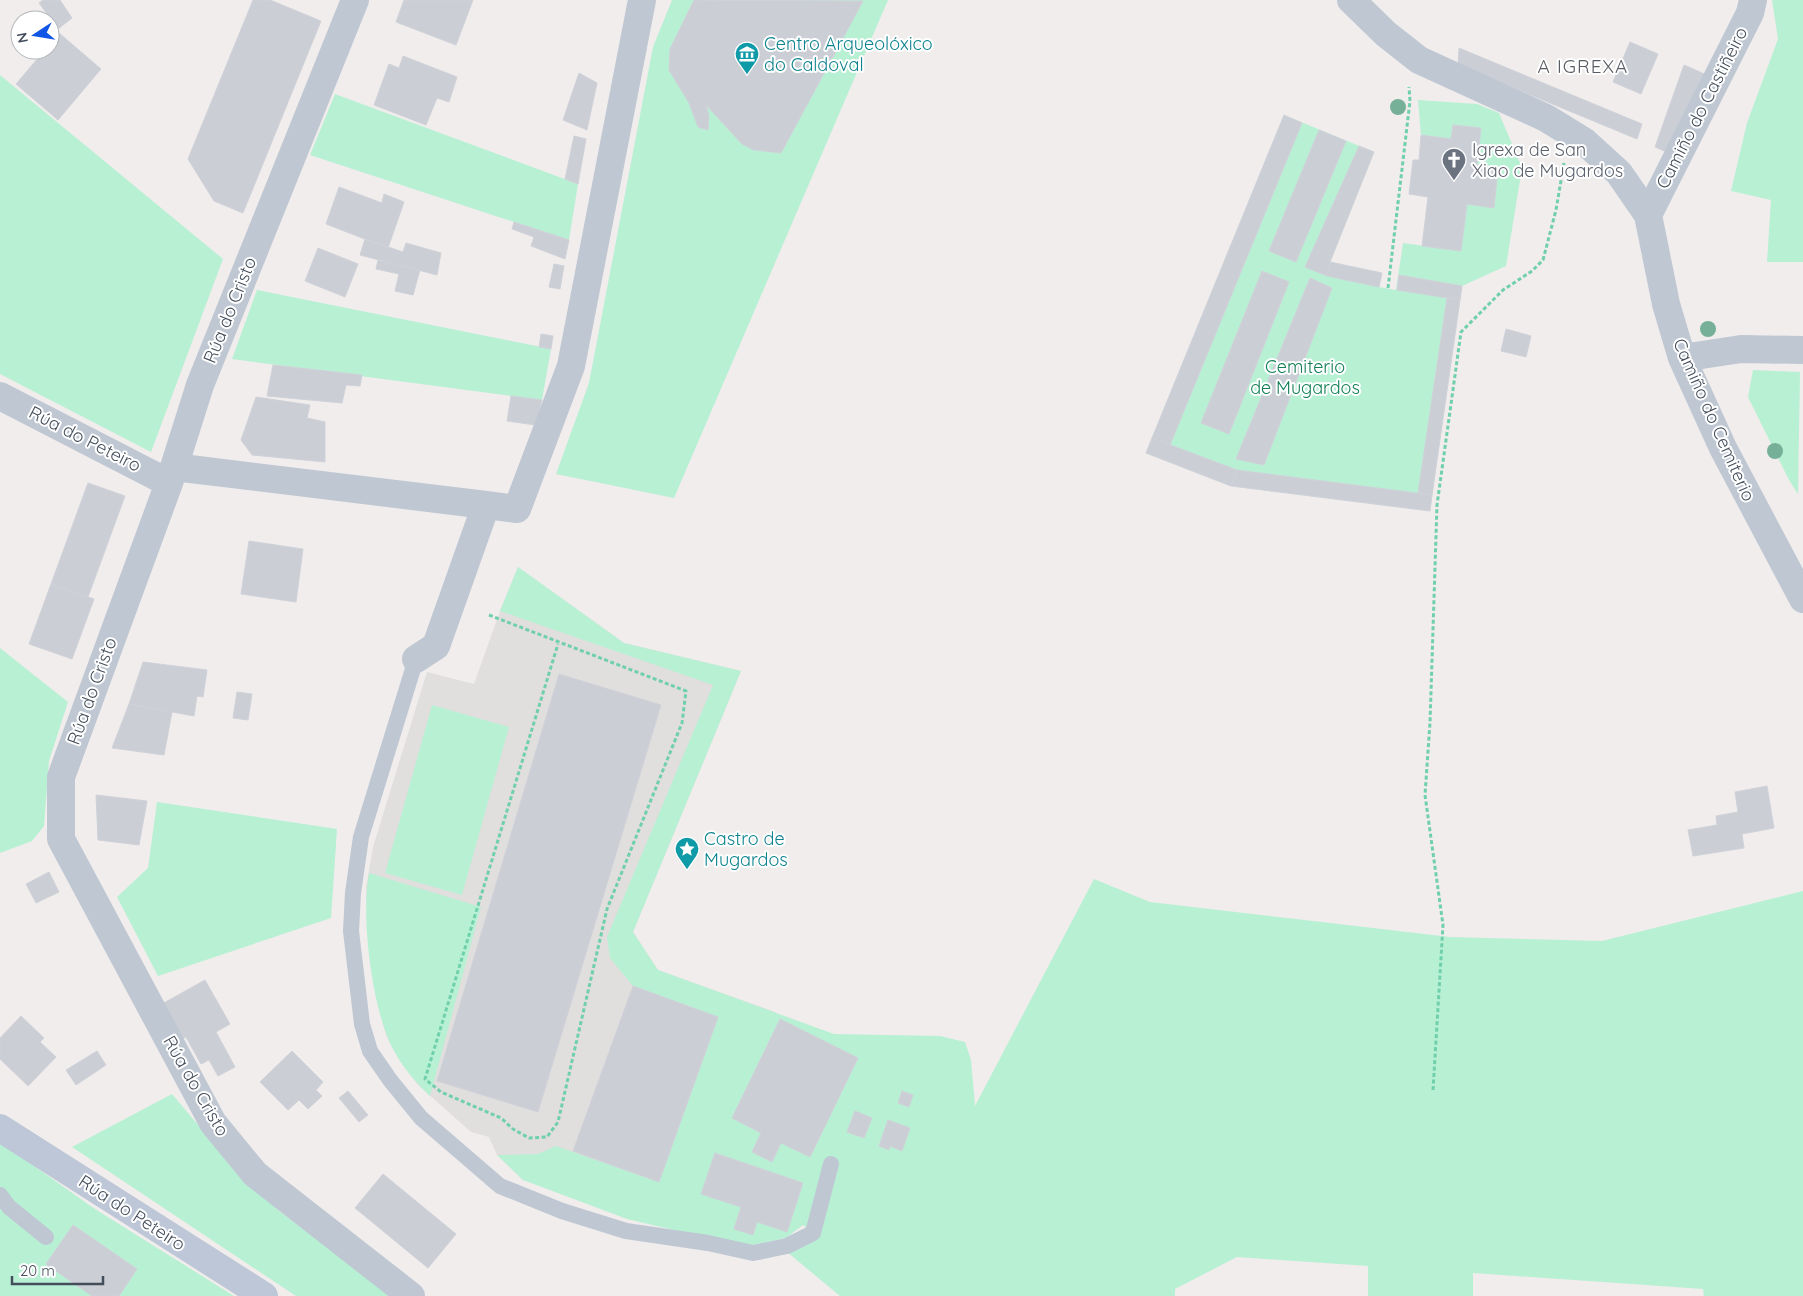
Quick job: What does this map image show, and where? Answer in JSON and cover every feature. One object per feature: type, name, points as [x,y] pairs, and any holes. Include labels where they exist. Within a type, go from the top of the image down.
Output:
[{"type":"street","name":"Rúa do Cristo","points":[[355,0],[200,384],[172,475],[62,776],[61,839],[213,1123],[255,1174],[411,1296]]},
{"type":"street","points":[[172,475],[517,509],[571,366],[642,0]]},
{"type":"street","name":"Camiño do Cemiterio","points":[[1351,0],[1386,34],[1419,60],[1546,118],[1585,142],[1619,173],[1648,216],[1666,304],[1682,358],[1723,448],[1803,599]]},
{"type":"street","name":"Camiño do Castiñeiro","points":[[1648,216],[1750,13],[1753,0]]},
{"type":"street","points":[[1682,358],[1741,349],[1803,350]]},
{"type":"street","name":"Rúa do Peteiro","points":[[0,396],[172,475]]},
{"type":"street","points":[[416,659],[436,646],[486,505]]},
{"type":"street","name":"Rúa do Peteiro","points":[[0,1128],[264,1296]]},
{"type":"lane","points":[[416,659],[361,836],[353,893],[351,931],[362,1024],[370,1051],[421,1118],[500,1186],[562,1211],[626,1231],[708,1243],[753,1253],[787,1246],[813,1232],[830,1164]]},
{"type":"lane","points":[[0,1195],[9,1207],[46,1237]]},
{"type":"path","points":[[1388,288],[1410,101],[1409,83]]},
{"type":"path","points":[[1434,1090],[1443,925],[1425,795],[1430,724],[1437,505],[1459,342],[1461,332],[1503,290],[1532,271],[1543,260],[1556,210],[1570,132]]},
{"type":"path","points":[[490,616],[558,644],[686,691],[682,723],[608,909],[558,1122],[547,1137],[529,1138],[513,1129],[501,1118],[440,1092],[425,1079],[558,644]]},
{"type":"shaded area","points":[[518,567],[624,643],[741,671],[633,932],[658,970],[775,1012],[688,1202],[523,1180],[497,1155],[489,1137],[471,1132],[417,1084],[401,1062],[386,1035],[376,997],[368,934],[366,888],[373,847],[427,672],[474,684]]},
{"type":"green space","points":[[672,0],[888,0],[674,498],[556,474],[589,383],[653,47]]},
{"type":"green space","points":[[1772,0],[1803,0],[1803,262],[1767,262],[1771,200],[1731,191],[1747,123],[1778,39]]},
{"type":"green space","points":[[0,75],[223,259],[151,452],[0,374]]},
{"type":"green space","points":[[335,94],[578,184],[569,240],[310,155]]},
{"type":"green space","name":"Cemiterio de Mugardos","points":[[1418,100],[1477,104],[1499,113],[1522,168],[1506,266],[1462,286],[1430,511],[1231,486],[1146,453],[1284,115],[1374,152],[1330,262],[1382,273],[1379,287],[1396,290],[1403,243],[1461,251],[1467,204],[1494,207],[1498,168],[1477,165],[1481,128],[1453,125],[1451,139],[1421,135]]},
{"type":"green space","points":[[257,290],[551,349],[542,400],[232,359]]},
{"type":"green space","points":[[1753,370],[1800,372],[1798,494],[1789,480],[1748,397]]},
{"type":"green space","points":[[518,567],[624,643],[741,671],[633,932],[658,970],[834,1034],[940,1036],[965,1042],[971,1060],[975,1106],[1094,879],[1150,902],[1450,937],[1602,941],[1803,891],[1803,1296],[1704,1296],[1703,1289],[1473,1273],[1473,1296],[1368,1296],[1368,1266],[1237,1257],[1175,1289],[1175,1296],[840,1296],[787,1252],[812,1232],[803,1225],[786,1238],[752,1245],[708,1238],[627,1219],[523,1180],[497,1155],[538,1154],[556,1146],[659,1182],[718,1018],[633,986],[610,958],[607,937],[713,685],[500,611]]},
{"type":"green space","points":[[0,648],[68,702],[49,761],[44,826],[32,841],[0,853]]},
{"type":"green space","points":[[432,705],[509,727],[462,895],[385,873]]},
{"type":"green space","points":[[157,802],[337,829],[331,918],[158,976],[117,897],[148,868]]},
{"type":"green space","points":[[369,873],[481,907],[430,1096],[410,1075],[399,1059],[389,1042],[381,1016],[372,976],[367,932],[366,910]]},
{"type":"green space","points":[[172,1094],[243,1178],[278,1210],[390,1296],[296,1296],[72,1147]]},
{"type":"green space","points":[[0,1142],[95,1209],[234,1296],[0,1296]]},
{"type":"building","points":[[43,0],[60,0],[72,18],[60,27],[60,10],[44,10],[39,3]]},
{"type":"building","points":[[253,0],[270,0],[321,21],[243,213],[214,201],[188,159]]},
{"type":"building","points":[[404,0],[473,0],[456,45],[396,22]]},
{"type":"building","name":"Centro Arqueolóxico do Caldoval","points":[[694,0],[863,1],[781,153],[754,150],[742,144],[706,105],[709,116],[708,130],[698,127],[689,103],[669,70],[670,49]]},
{"type":"building","points":[[60,34],[101,69],[58,120],[16,84],[36,60],[60,60]]},
{"type":"building","points":[[1630,42],[1658,54],[1641,94],[1613,82]]},
{"type":"building","points":[[1459,48],[1642,124],[1637,139],[1458,65]]},
{"type":"building","points":[[403,56],[457,77],[449,102],[437,98],[426,125],[374,105],[389,64],[399,68]]},
{"type":"building","points":[[1684,65],[1709,76],[1669,153],[1655,147]]},
{"type":"building","points":[[579,73],[597,83],[587,130],[563,120]]},
{"type":"building","points":[[1284,115],[1302,123],[1170,445],[1152,438]]},
{"type":"building","name":"Igrexa de San Xiao de Mugardos","points":[[1453,125],[1481,128],[1477,165],[1498,168],[1494,208],[1467,204],[1461,251],[1422,246],[1428,197],[1409,194],[1413,160],[1419,160],[1421,135],[1451,139]]},
{"type":"building","points":[[1319,130],[1346,141],[1296,262],[1269,251]]},
{"type":"building","points":[[574,136],[586,139],[578,184],[565,179]]},
{"type":"building","points":[[1359,146],[1374,152],[1330,262],[1327,276],[1305,267]]},
{"type":"building","points":[[339,187],[382,203],[384,194],[404,202],[388,248],[326,224]]},
{"type":"building","points":[[514,222],[569,240],[565,259],[531,246],[534,237],[512,229]]},
{"type":"building","points":[[365,239],[403,252],[406,243],[441,253],[437,275],[360,255]]},
{"type":"building","points":[[318,248],[358,264],[345,297],[305,281]]},
{"type":"building","points":[[378,260],[420,270],[413,295],[395,291],[399,274],[376,269]]},
{"type":"building","points":[[1330,262],[1382,273],[1379,287],[1327,276]]},
{"type":"building","points":[[554,264],[564,266],[560,289],[549,287]]},
{"type":"building","points":[[1262,271],[1289,282],[1229,434],[1201,423]]},
{"type":"building","points":[[1399,275],[1462,286],[1460,300],[1397,290]]},
{"type":"building","points":[[1310,278],[1332,288],[1264,465],[1236,459]]},
{"type":"building","points":[[1447,298],[1460,300],[1432,495],[1418,493]]},
{"type":"building","points":[[1506,329],[1531,336],[1526,357],[1501,351]]},
{"type":"building","points":[[541,334],[553,336],[551,349],[539,347]]},
{"type":"building","points":[[273,365],[362,375],[360,386],[346,385],[342,403],[267,396]]},
{"type":"building","points":[[511,396],[542,400],[535,425],[507,421]]},
{"type":"building","points":[[256,397],[310,405],[307,418],[325,422],[325,462],[252,455],[241,440]]},
{"type":"building","points":[[1152,438],[1237,470],[1231,486],[1146,453]]},
{"type":"building","points":[[1237,470],[1432,495],[1430,511],[1231,486]]},
{"type":"building","points":[[88,483],[125,496],[88,597],[51,584]]},
{"type":"building","points":[[249,541],[303,549],[296,602],[241,594]]},
{"type":"building","points":[[51,584],[94,599],[72,659],[29,644]]},
{"type":"building","points":[[143,662],[207,670],[203,697],[197,696],[194,716],[129,704]]},
{"type":"building","points":[[559,674],[661,705],[538,1112],[437,1081]]},
{"type":"building","points":[[237,692],[252,694],[248,720],[233,718]]},
{"type":"building","points":[[129,704],[172,712],[164,755],[112,748]]},
{"type":"building","points":[[1767,786],[1774,828],[1742,834],[1744,848],[1693,856],[1688,830],[1717,825],[1716,816],[1738,812],[1735,792]]},
{"type":"building","points":[[96,795],[147,801],[139,845],[98,840]]},
{"type":"building","points":[[49,872],[59,892],[36,903],[26,884]]},
{"type":"building","points":[[205,980],[230,1024],[216,1032],[235,1067],[218,1076],[209,1060],[201,1064],[186,1037],[182,1039],[162,1004]]},
{"type":"building","points":[[633,986],[718,1017],[659,1182],[573,1151]]},
{"type":"building","points":[[21,1016],[44,1038],[40,1042],[56,1057],[28,1086],[0,1059],[0,1038]]},
{"type":"building","points":[[780,1019],[858,1058],[810,1157],[781,1143],[772,1162],[752,1152],[761,1133],[732,1118]]},
{"type":"building","points":[[97,1051],[106,1065],[76,1085],[66,1070]]},
{"type":"building","points":[[292,1051],[323,1082],[316,1090],[322,1096],[308,1109],[299,1100],[288,1110],[260,1082]]},
{"type":"building","points":[[348,1091],[368,1115],[359,1122],[339,1098]]},
{"type":"building","points":[[902,1091],[913,1095],[909,1107],[898,1103]]},
{"type":"building","points":[[855,1111],[872,1118],[864,1138],[847,1132]]},
{"type":"building","points":[[888,1120],[910,1128],[902,1151],[890,1146],[889,1150],[879,1146]]},
{"type":"building","points":[[715,1153],[803,1183],[787,1232],[757,1222],[753,1235],[734,1229],[741,1207],[701,1194]]},
{"type":"building","points":[[383,1174],[456,1234],[428,1268],[355,1208]]},
{"type":"building","points":[[73,1225],[137,1269],[119,1296],[92,1296],[46,1264]]},
{"type":"place","name":"Centro Arqueolóxico do Caldoval","points":[[747,75]]},
{"type":"place","name":"Igrexa de San Xiao de Mugardos","points":[[1454,181]]},
{"type":"place","name":"Castro de Mugardos","points":[[687,870]]},
{"type":"district","name":"A IGREXA","points":[[1583,66]]}]
